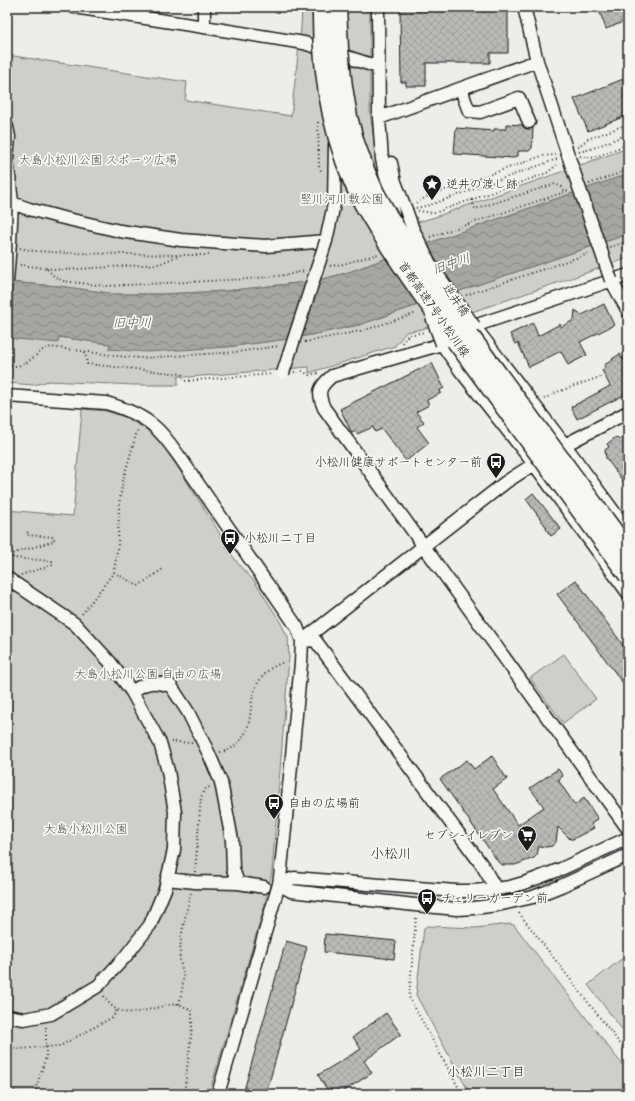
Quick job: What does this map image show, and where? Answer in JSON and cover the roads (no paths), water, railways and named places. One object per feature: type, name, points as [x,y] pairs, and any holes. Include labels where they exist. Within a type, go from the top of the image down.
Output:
[{"type":"highway","name":"首都高速7号小松川線","points":[[322,7],[323,53],[327,90],[333,120],[340,147],[363,202],[376,226],[418,290],[628,575]]},
{"type":"highway","name":"首都高速7号小松川線","points":[[337,7],[338,49],[348,117],[355,143],[375,193],[428,279],[628,551]]},
{"type":"street","points":[[74,7],[304,43],[378,66]]},
{"type":"street","points":[[204,7],[204,27]]},
{"type":"street","points":[[378,7],[379,118],[382,159],[393,212],[442,344],[460,370],[534,464],[628,593]]},
{"type":"street","points":[[524,7],[536,61],[564,157],[612,280],[628,311]]},
{"type":"street","points":[[379,118],[536,61]]},
{"type":"street","points":[[283,373],[326,241],[334,204],[334,70]]},
{"type":"street","points":[[462,88],[469,111],[480,112],[519,98],[529,122]]},
{"type":"street","name":"逆井橋","points":[[379,118],[395,182],[413,208],[412,227],[430,264],[474,326],[628,531]]},
{"type":"street","points":[[7,127],[9,136],[7,158],[12,245],[7,282]]},
{"type":"street","points":[[9,199],[30,209],[59,217],[120,231],[181,240],[266,246],[326,241]]},
{"type":"street","points":[[474,326],[628,275]]},
{"type":"street","points":[[442,344],[332,376],[323,384],[320,391],[320,399],[324,408],[628,829]]},
{"type":"street","points":[[7,396],[106,403],[142,418],[156,428],[181,459],[297,627],[302,641],[284,852],[278,884],[218,1094]]},
{"type":"street","points":[[302,641],[506,482],[564,444],[628,412]]},
{"type":"street","points":[[7,1016],[24,1018],[51,1014],[98,986],[125,957],[150,925],[165,889],[174,850],[175,812],[168,771],[160,743],[132,692],[110,662],[74,624],[10,580]]},
{"type":"street","points":[[302,641],[315,640],[482,865],[496,889]]},
{"type":"street","points":[[132,692],[142,685],[156,682],[171,686],[188,712],[221,782],[232,840],[233,869],[238,883]]},
{"type":"street","points":[[278,884],[294,878],[455,891],[496,889],[510,887],[543,876],[628,838]]},
{"type":"street","points":[[278,884],[296,892],[457,909],[474,908],[497,905],[533,897],[561,886],[628,855]]},
{"type":"street","points":[[167,879],[264,886]]},
{"type":"water","name":"旧中川","points":[[628,174],[628,234],[359,325],[296,338],[227,347],[147,352],[109,349],[110,344],[59,337],[58,343],[7,338],[7,282],[59,286],[116,294],[163,294],[225,291],[315,281],[346,273]]},
{"type":"place","name":"逆井の渡し跡","points":[[432,201]]},
{"type":"place","name":"小松川健康サポートセンター前","points":[[496,479]]},
{"type":"place","name":"小松川二丁目","points":[[230,555]]},
{"type":"place","name":"自由の広場前","points":[[274,820]]},
{"type":"place","name":"セブン-イレブン","points":[[527,852]]},
{"type":"place","name":"チェリーガーデン前","points":[[427,915]]},
{"type":"district","name":"小松川","points":[[391,853]]},
{"type":"district","name":"小松川二丁目","points":[[486,1071]]},
{"type":"park label","name":"大島小松川公園 スポーツ広場","points":[[98,160]]},
{"type":"park label","name":"竪川河川敷公園","points":[[342,199]]},
{"type":"park label","name":"大島小松川公園 自由の広場","points":[[148,674]]},
{"type":"park label","name":"大島小松川公園","points":[[86,829]]}]
